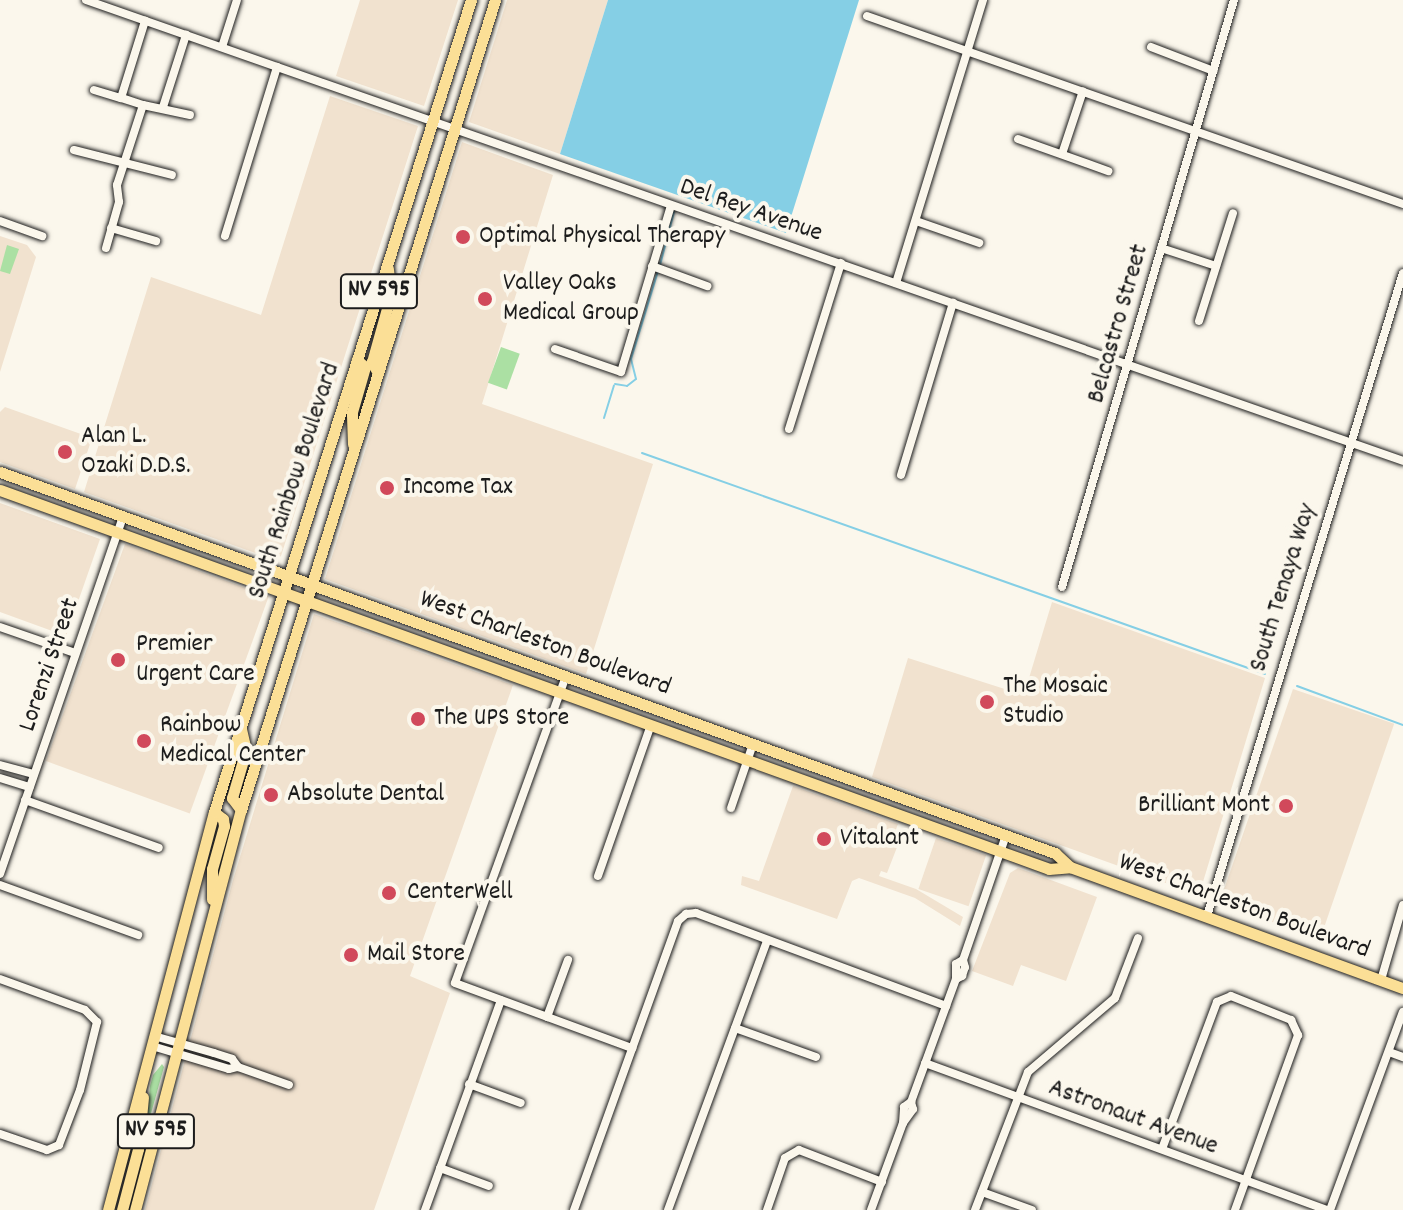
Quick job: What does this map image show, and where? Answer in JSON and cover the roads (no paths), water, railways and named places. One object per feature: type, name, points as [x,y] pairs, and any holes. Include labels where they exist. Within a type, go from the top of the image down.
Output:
[{"type":"main road","name":"South Rainbow Boulevard","points":[[108,1210],[214,812],[471,0]]},
{"type":"main road","name":"South Rainbow Boulevard","points":[[135,1210],[241,810],[495,0]]},
{"type":"main road","points":[[378,373],[372,362],[391,294],[388,263]]},
{"type":"main road","points":[[353,453],[352,412],[365,367],[357,360]]},
{"type":"main road","name":"West Charleston Boulevard","points":[[0,472],[1055,853],[1070,867],[1403,988]]},
{"type":"main road","name":"West Charleston Boulevard","points":[[0,490],[1000,852],[1049,869],[1070,867]]},
{"type":"main road","points":[[240,726],[246,750],[232,798],[241,810]]},
{"type":"main road","points":[[212,915],[212,869],[224,826],[223,819],[214,812]]},
{"type":"main road","points":[[122,1210],[140,1137],[144,1075]]},
{"type":"street","name":"Del Rey Avenue","points":[[86,0],[1403,461]]},
{"type":"street","points":[[222,47],[237,0]]},
{"type":"street","points":[[896,283],[983,0]]},
{"type":"street","name":"Belcastro Street","points":[[1062,587],[1234,0]]},
{"type":"street","points":[[867,16],[1403,204]]},
{"type":"street","points":[[121,98],[145,21]]},
{"type":"street","points":[[163,107],[186,35]]},
{"type":"street","points":[[1151,47],[1214,71]]},
{"type":"street","points":[[225,236],[277,67]]},
{"type":"street","points":[[94,90],[190,115]]},
{"type":"street","points":[[1062,154],[1083,91]]},
{"type":"street","points":[[106,248],[119,202],[117,185],[143,105]]},
{"type":"street","points":[[1018,139],[1108,171]]},
{"type":"street","points":[[74,150],[117,164],[125,161],[172,175]]},
{"type":"street","points":[[555,349],[621,372],[671,205]]},
{"type":"street","points":[[1199,321],[1233,213]]},
{"type":"street","points":[[0,221],[42,236]]},
{"type":"street","points":[[916,221],[979,243]]},
{"type":"street","points":[[111,228],[156,241]]},
{"type":"street","points":[[1161,248],[1216,266]]},
{"type":"street","points":[[789,429],[841,263]]},
{"type":"street","points":[[652,266],[707,286]]},
{"type":"street","name":"South Tenaya Way","points":[[1207,916],[1403,273]]},
{"type":"street","points":[[901,475],[953,303]]},
{"type":"street","name":"Lorenzi Street","points":[[0,874],[123,516]]},
{"type":"street","points":[[0,639],[2,627],[75,653]]},
{"type":"street","points":[[566,676],[455,983],[632,1048]]},
{"type":"street","points":[[598,876],[651,725]]},
{"type":"street","points":[[731,808],[753,744]]},
{"type":"street","points":[[0,765],[34,774]]},
{"type":"street","points":[[0,778],[30,787]]},
{"type":"street","points":[[25,800],[159,848]]},
{"type":"street","points":[[871,1210],[903,1123],[904,1107],[911,1102],[956,979],[962,976],[963,960],[1006,835]]},
{"type":"street","points":[[0,885],[138,935]]},
{"type":"street","points":[[1381,980],[1403,905]]},
{"type":"street","points":[[574,1210],[678,921],[686,914],[696,913],[946,1006]]},
{"type":"street","points":[[975,1210],[1028,1072],[1038,1060],[1115,998],[1138,938]]},
{"type":"street","points":[[668,1210],[767,941]]},
{"type":"street","points":[[547,1017],[568,960]]},
{"type":"street","points":[[0,979],[95,1017],[96,1028],[80,1090],[61,1142],[55,1149],[47,1150],[0,1134]]},
{"type":"street","points":[[1162,1149],[1217,1002],[1224,998],[1243,1001],[1291,1020],[1297,1026],[1298,1035],[1235,1210]]},
{"type":"street","points":[[425,1210],[501,1000]]},
{"type":"street","points":[[1329,1210],[1403,1012]]},
{"type":"street","points":[[735,1028],[816,1057]]},
{"type":"street","points":[[153,1041],[229,1069],[238,1067],[289,1085]]},
{"type":"street","points":[[1389,1052],[1403,1057]]},
{"type":"street","name":"Astronaut Avenue","points":[[925,1063],[1329,1210]]},
{"type":"street","points":[[469,1084],[521,1103]]},
{"type":"street","points":[[767,1210],[785,1158],[790,1152],[799,1150],[882,1182]]},
{"type":"street","points":[[440,1168],[489,1186]]},
{"type":"street","points":[[982,1192],[1032,1210]]},
{"type":"water","points":[[608,0],[859,0],[786,233],[560,154]]},
{"type":"waterway","points":[[660,265],[674,212]]},
{"type":"waterway","points":[[615,384],[627,386],[636,379],[631,359],[658,271]]},
{"type":"waterway","points":[[604,418],[614,386]]},
{"type":"waterway","points":[[642,453],[1265,674]]},
{"type":"waterway","points":[[1297,686],[1403,725]]},
{"type":"place","name":"Optimal Physical Therapy","points":[[463,237]]},
{"type":"place","name":"Valley Oaks Medical Group","points":[[485,299]]},
{"type":"place","name":"Alan L. Ozaki D.D.S.","points":[[65,452]]},
{"type":"place","name":"Income Tax","points":[[387,488]]},
{"type":"place","name":"Premier Urgent Care","points":[[118,660]]},
{"type":"place","name":"The Mosaic Studio","points":[[987,702]]},
{"type":"place","name":"The UPS Store","points":[[418,719]]},
{"type":"place","name":"Rainbow Medical Center","points":[[144,741]]},
{"type":"place","name":"Absolute Dental","points":[[271,795]]},
{"type":"place","name":"Brilliant Mont","points":[[1286,806]]},
{"type":"place","name":"Vitalant","points":[[824,839]]},
{"type":"place","name":"CenterWell","points":[[389,893]]},
{"type":"place","name":"Mail Store","points":[[351,955]]}]
